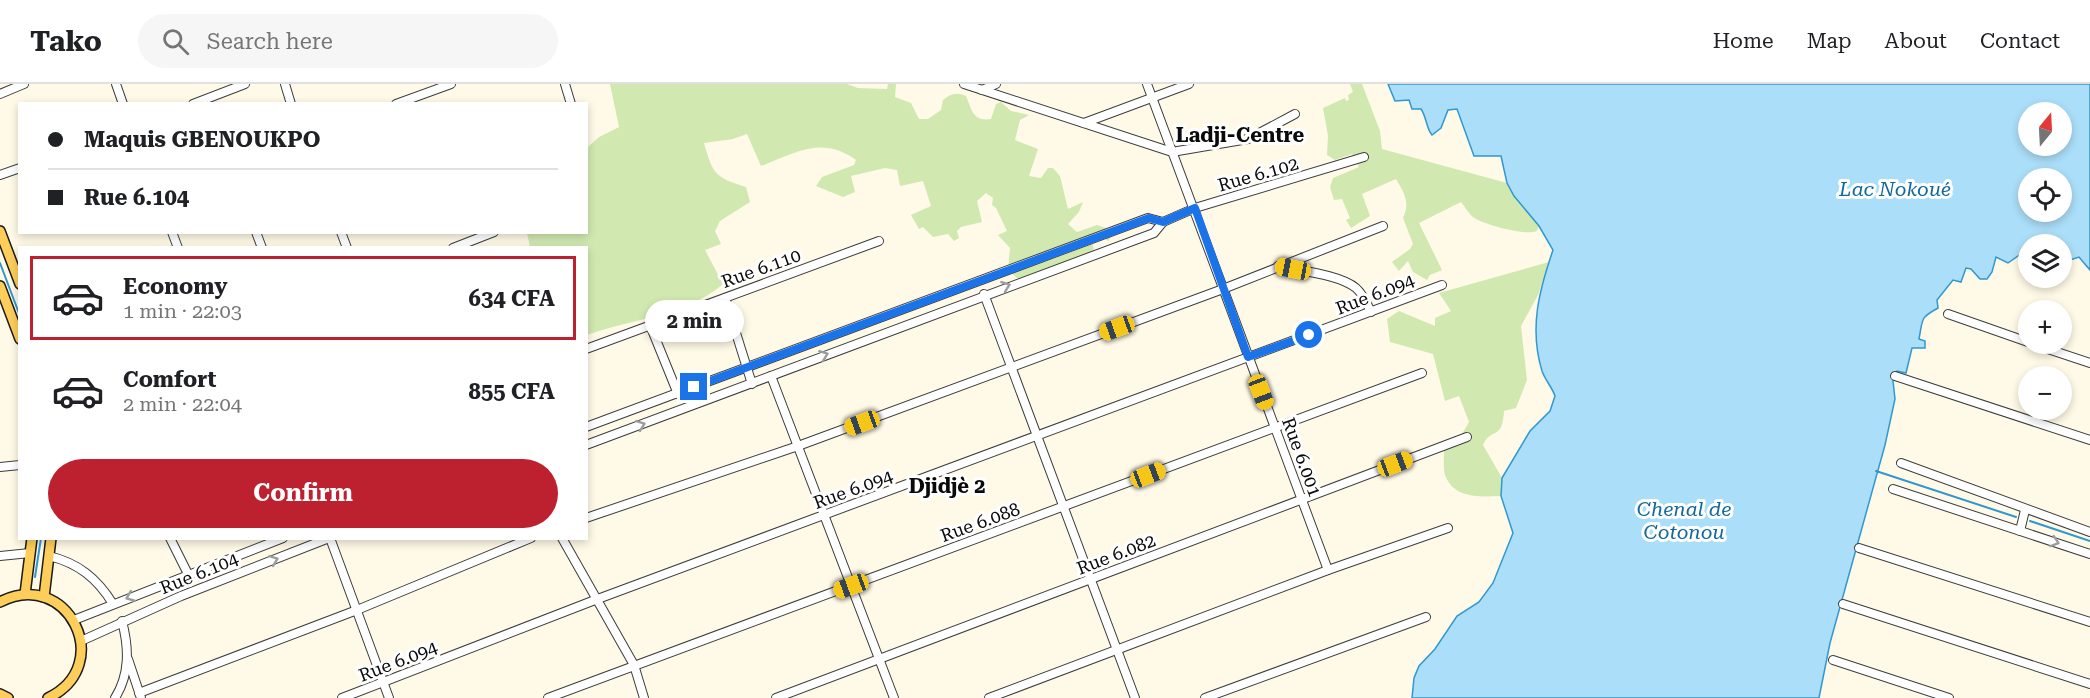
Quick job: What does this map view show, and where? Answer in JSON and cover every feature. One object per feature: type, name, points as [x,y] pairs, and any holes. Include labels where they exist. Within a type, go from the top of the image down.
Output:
[{"type":"main road","points":[[0,231],[18,279]]},
{"type":"main road","points":[[0,286],[18,334]]},
{"type":"main road","points":[[25,594],[32,540]]},
{"type":"main road","points":[[44,597],[51,540]]},
{"type":"main road","points":[[0,602],[25,594],[44,597],[61,606],[74,620],[81,641],[81,654],[76,673],[64,688],[48,698]]},
{"type":"main road","points":[[0,694],[8,698]]},
{"type":"street","points":[[0,94],[24,84]]},
{"type":"street","points":[[116,84],[122,102]]},
{"type":"street","points":[[203,102],[245,84]]},
{"type":"street","points":[[285,84],[290,102]]},
{"type":"street","points":[[410,101],[451,84]]},
{"type":"street","points":[[565,84],[570,102]]},
{"type":"street","points":[[964,84],[1172,152],[1248,139],[1295,114]]},
{"type":"street","points":[[982,90],[996,84]]},
{"type":"street","name":"Rue 6.001","points":[[1147,84],[1328,570]]},
{"type":"street","points":[[1084,123],[1189,84]]},
{"type":"street","name":"Rue 6.102","points":[[1195,208],[1364,157]]},
{"type":"street","points":[[0,175],[18,169]]},
{"type":"street","points":[[588,444],[752,384],[984,294],[1154,233],[1163,222],[1195,208]]},
{"type":"street","points":[[588,426],[678,394],[745,366],[1149,218],[1163,222]]},
{"type":"street","points":[[588,517],[798,447],[1223,289],[1276,266],[1383,226]]},
{"type":"street","points":[[458,246],[489,234]]},
{"type":"street","name":"Rue 6.110","points":[[588,348],[879,241]]},
{"type":"street","points":[[1276,266],[1350,284],[1360,292],[1371,312]]},
{"type":"street","name":"Rue 6.094","points":[[342,698],[595,600],[1442,285]]},
{"type":"street","points":[[984,294],[1135,698]]},
{"type":"street","points":[[725,298],[752,384]]},
{"type":"street","points":[[1948,314],[2018,338]]},
{"type":"street","points":[[650,325],[678,394]]},
{"type":"street","points":[[2063,354],[2090,363]]},
{"type":"street","name":"Rue 6.088","points":[[548,698],[1422,373]]},
{"type":"street","points":[[771,376],[894,698]]},
{"type":"street","points":[[1895,376],[2090,440]]},
{"type":"street","name":"Rue 6.082","points":[[776,698],[1467,437]]},
{"type":"street","points":[[1901,463],[2090,532]]},
{"type":"street","points":[[0,467],[18,465]]},
{"type":"street","points":[[1893,489],[2090,554]]},
{"type":"street","points":[[2020,531],[2025,510]]},
{"type":"street","points":[[989,698],[1328,570],[1448,528]]},
{"type":"street","points":[[171,540],[188,574]]},
{"type":"street","name":"Rue 6.104","points":[[74,620],[278,540]]},
{"type":"street","name":"Rue 6.104","points":[[81,641],[122,621],[325,540]]},
{"type":"street","points":[[331,540],[389,698]]},
{"type":"street","points":[[127,658],[140,695],[357,610],[526,540]]},
{"type":"street","points":[[563,540],[595,600],[634,665],[644,698]]},
{"type":"street","points":[[1859,548],[2090,622]]},
{"type":"street","points":[[0,556],[30,553]]},
{"type":"street","points":[[49,556],[76,565],[88,573],[113,604]]},
{"type":"street","points":[[1843,604],[2090,684]]},
{"type":"street","points":[[1205,698],[1426,617]]},
{"type":"street","points":[[115,698],[125,675],[127,658],[127,642],[122,621]]},
{"type":"street","points":[[1833,660],[1949,698]]},
{"type":"green space","points":[[610,84],[847,84],[858,88],[887,89],[888,84],[896,84],[895,97],[911,103],[919,119],[928,119],[941,110],[943,100],[954,94],[966,96],[974,114],[980,119],[991,119],[996,104],[1001,102],[1011,111],[1029,115],[1020,120],[1015,140],[1038,149],[1029,176],[1041,178],[1048,168],[1053,168],[1060,176],[1068,209],[1083,202],[1079,212],[1068,224],[1077,232],[1097,225],[1109,229],[1111,237],[1108,241],[1101,234],[1092,241],[1095,256],[1024,284],[1008,270],[1010,248],[998,235],[1007,231],[996,208],[992,205],[993,198],[986,193],[977,201],[982,222],[961,227],[957,231],[959,238],[954,241],[948,234],[933,237],[923,227],[919,229],[911,215],[931,206],[923,181],[900,186],[897,170],[885,168],[851,176],[855,192],[843,197],[816,186],[822,177],[854,165],[856,160],[843,153],[820,147],[797,152],[761,166],[747,134],[733,139],[704,143],[713,168],[721,177],[746,187],[750,202],[720,221],[715,231],[721,244],[705,250],[723,284],[708,295],[675,310],[588,335],[588,246],[530,246],[527,234],[588,234],[588,147],[599,137],[619,127]]},
{"type":"green space","points":[[1350,84],[1362,84],[1380,131],[1382,149],[1507,183],[1514,196],[1539,226],[1537,231],[1515,231],[1486,223],[1473,217],[1461,202],[1419,223],[1442,270],[1430,275],[1427,280],[1413,272],[1408,261],[1399,271],[1392,262],[1410,249],[1413,244],[1403,218],[1406,198],[1396,179],[1362,194],[1370,216],[1351,228],[1346,220],[1350,218],[1342,199],[1334,200],[1330,187],[1333,178],[1359,167],[1352,154],[1335,160],[1327,155],[1328,136],[1323,108],[1345,98],[1346,101],[1349,100],[1348,95],[1353,92]]},
{"type":"green space","points":[[1549,262],[1538,295],[1521,326],[1527,380],[1516,408],[1504,411],[1501,427],[1486,439],[1483,445],[1502,478],[1501,496],[1469,495],[1455,489],[1449,483],[1444,466],[1444,450],[1460,445],[1458,441],[1469,422],[1459,396],[1445,401],[1433,354],[1390,342],[1387,319],[1399,311],[1435,326],[1435,318],[1451,311],[1439,293]]},
{"type":"water","points":[[1388,84],[2090,84],[2090,270],[2079,257],[2072,259],[2072,234],[2018,234],[2018,256],[2008,263],[1996,257],[1992,272],[1987,279],[1980,279],[1971,269],[1966,268],[1961,282],[1953,280],[1937,300],[1938,308],[1923,319],[1919,339],[1925,341],[1925,348],[1912,348],[1906,373],[1897,371],[1893,381],[1895,399],[1885,445],[1830,643],[1819,698],[1412,698],[1414,678],[1419,666],[1435,649],[1457,616],[1479,602],[1493,583],[1513,533],[1501,496],[1502,478],[1530,431],[1550,411],[1555,396],[1542,371],[1536,340],[1537,310],[1553,250],[1539,226],[1514,196],[1507,183],[1501,156],[1474,156],[1457,109],[1448,110],[1441,128],[1432,135],[1421,109],[1412,109],[1409,100],[1395,101]]},
{"type":"waterway","points":[[0,263],[18,311]]},
{"type":"waterway","points":[[1876,471],[2016,517]]},
{"type":"waterway","points":[[2030,521],[2090,541]]},
{"type":"waterway","points":[[35,577],[41,540]]},
{"type":"district","name":"Ladji-Centre","points":[[1240,135]]},
{"type":"district","name":"Djidjè 2","points":[[947,486]]},
{"type":"route","points":[[694,387],[745,366],[1149,218],[1163,222],[1195,208],[1248,357],[1309,335]]},
{"type":"water label","name":"Lac Nokoué","points":[[1895,189]]},
{"type":"water label","name":"Chenal de Cotonou","points":[[1684,520]]}]
